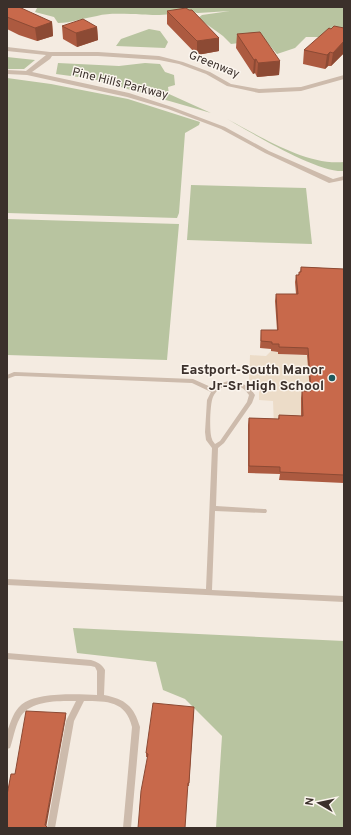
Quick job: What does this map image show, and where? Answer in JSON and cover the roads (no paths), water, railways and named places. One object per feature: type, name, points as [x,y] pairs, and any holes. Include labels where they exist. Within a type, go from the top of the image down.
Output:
[{"type":"street","name":"Greenway","points":[[7,49],[50,54],[127,55],[159,58],[181,63],[208,73],[229,85],[259,91],[301,89],[344,77]]},
{"type":"street","points":[[27,73],[48,58],[50,54]]},
{"type":"street","name":"Pine Hills Parkway","points":[[7,72],[27,73],[129,95],[170,108],[223,128],[267,152],[332,181],[344,178]]},
{"type":"lane","points":[[7,377],[14,374],[19,374],[179,380],[193,381],[214,391]]},
{"type":"lane","points":[[209,592],[215,447],[209,439],[210,398],[214,391],[224,384],[233,382],[242,384],[248,388],[252,395],[250,402],[222,442],[215,447]]},
{"type":"lane","points":[[213,508],[264,511]]},
{"type":"lane","points":[[7,582],[344,599]]},
{"type":"lane","points":[[7,656],[68,660],[97,665],[101,670],[100,698]]},
{"type":"lane","points":[[51,828],[70,721],[82,698]]},
{"type":"lane","points":[[7,745],[16,716],[25,706],[38,701],[100,698],[114,700],[123,704],[134,716],[136,727],[127,828]]},
{"type":"place","name":"Eastport-South Manor Jr-Sr High School","points":[[332,378]]}]
